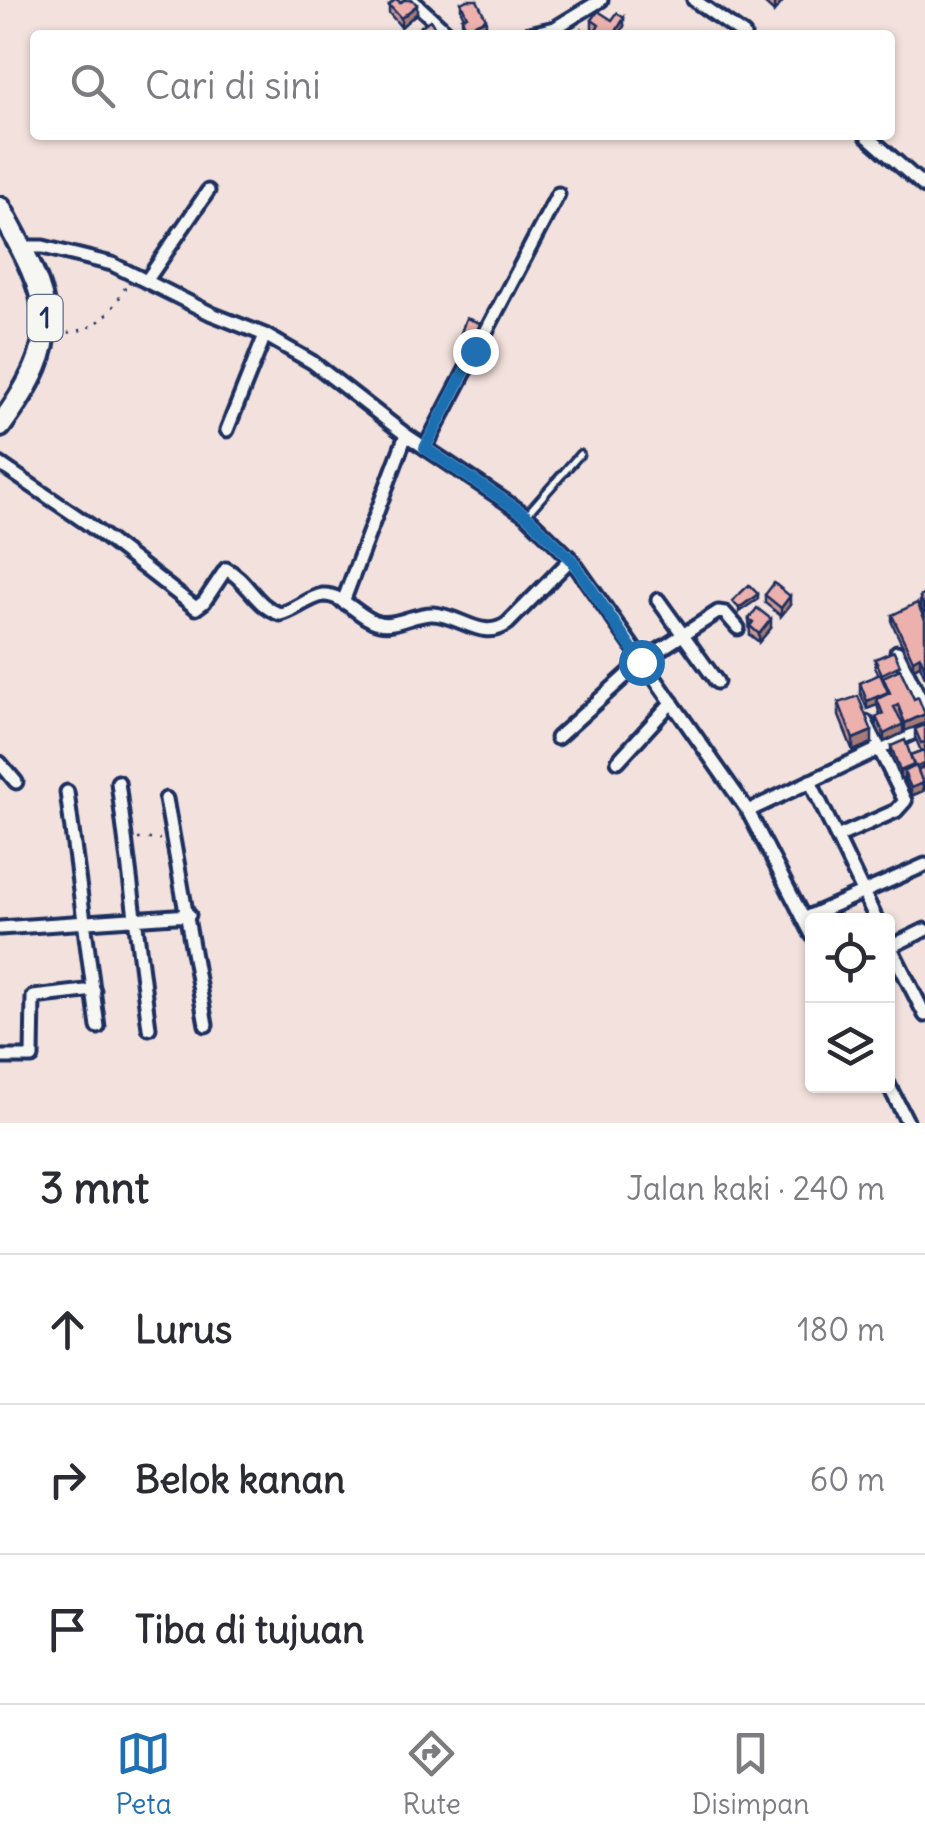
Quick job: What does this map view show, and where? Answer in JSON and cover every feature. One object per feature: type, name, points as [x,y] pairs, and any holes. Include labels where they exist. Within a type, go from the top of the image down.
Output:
[{"type":"highway","name":"1","points":[[0,208],[44,304],[46,333],[32,382],[0,426]]},
{"type":"street","points":[[412,0],[445,30]]},
{"type":"street","points":[[542,30],[568,22],[601,0]]},
{"type":"street","points":[[694,0],[737,30]]},
{"type":"street","points":[[872,140],[925,186]]},
{"type":"street","points":[[147,280],[208,191]]},
{"type":"street","points":[[425,448],[558,194]]},
{"type":"street","points":[[21,247],[60,251],[112,264],[212,314],[265,335],[312,362],[406,435],[526,515],[571,559],[748,811],[805,918]]},
{"type":"street","points":[[227,430],[265,335]]},
{"type":"street","points":[[343,602],[406,435]]},
{"type":"street","points":[[0,464],[88,524],[196,608],[226,569],[258,601],[280,614],[324,595],[385,624],[435,614],[495,631],[508,624],[571,559]]},
{"type":"street","points":[[658,600],[718,682]]},
{"type":"street","points":[[557,738],[641,662],[720,611],[738,628]]},
{"type":"street","points":[[898,652],[925,708]]},
{"type":"street","points":[[618,761],[672,702]]},
{"type":"street","points":[[837,837],[904,804],[861,708]]},
{"type":"street","points":[[748,811],[925,727]]},
{"type":"street","points":[[0,763],[16,782]]},
{"type":"street","points":[[810,780],[874,913]]},
{"type":"street","points":[[118,782],[149,1028]]},
{"type":"street","points":[[67,792],[98,1027]]},
{"type":"street","points":[[166,799],[206,1025]]},
{"type":"street","points":[[817,913],[925,865]]},
{"type":"street","points":[[0,928],[189,915]]},
{"type":"street","points":[[895,943],[925,930]]},
{"type":"street","points":[[895,959],[925,1015]]},
{"type":"street","points":[[0,1057],[32,1057],[33,997],[94,990]]},
{"type":"street","points":[[893,1093],[908,1123]]},
{"type":"lane","points":[[526,515],[580,454]]},
{"type":"path","points":[[46,333],[70,333],[98,325],[116,306],[133,273]]},
{"type":"path","points":[[126,839],[174,839]]},
{"type":"building","points":[[395,0],[413,0],[417,5],[401,18],[389,5]]},
{"type":"building","points":[[477,0],[486,19],[466,28],[462,18],[467,16],[461,3]]},
{"type":"building","points":[[598,11],[612,20],[617,13],[624,18],[617,30],[596,30],[599,25],[592,20]]},
{"type":"building","points":[[430,20],[437,30],[418,30]]},
{"type":"building","points":[[466,318],[480,323],[475,338],[461,333]]},
{"type":"building","points":[[774,583],[790,596],[781,608],[765,595]]},
{"type":"building","points":[[749,585],[758,594],[739,608],[732,601]]},
{"type":"building","points":[[917,603],[925,620],[925,669],[920,656],[913,660],[892,615]]},
{"type":"building","points":[[757,608],[771,619],[759,634],[750,626],[753,622],[749,619]]},
{"type":"building","points":[[894,651],[900,665],[882,674],[875,659]]},
{"type":"building","points":[[900,669],[925,714],[905,723],[898,705],[894,707],[903,724],[884,734],[876,717],[883,714],[877,699],[890,693],[883,677]]},
{"type":"building","points":[[880,674],[888,692],[867,701],[860,683]]},
{"type":"building","points":[[858,696],[872,731],[853,739],[839,703]]},
{"type":"building","points":[[925,725],[925,742],[921,743],[915,729]]},
{"type":"building","points":[[905,740],[914,765],[900,771],[891,746]]},
{"type":"building","points":[[924,750],[925,763],[914,767],[910,755]]},
{"type":"building","points":[[916,766],[923,783],[911,788],[904,772]]},
{"type":"building","points":[[923,767],[925,771],[924,787],[918,770]]},
{"type":"route","points":[[475,351],[425,448],[526,515],[571,559],[641,662]]}]
